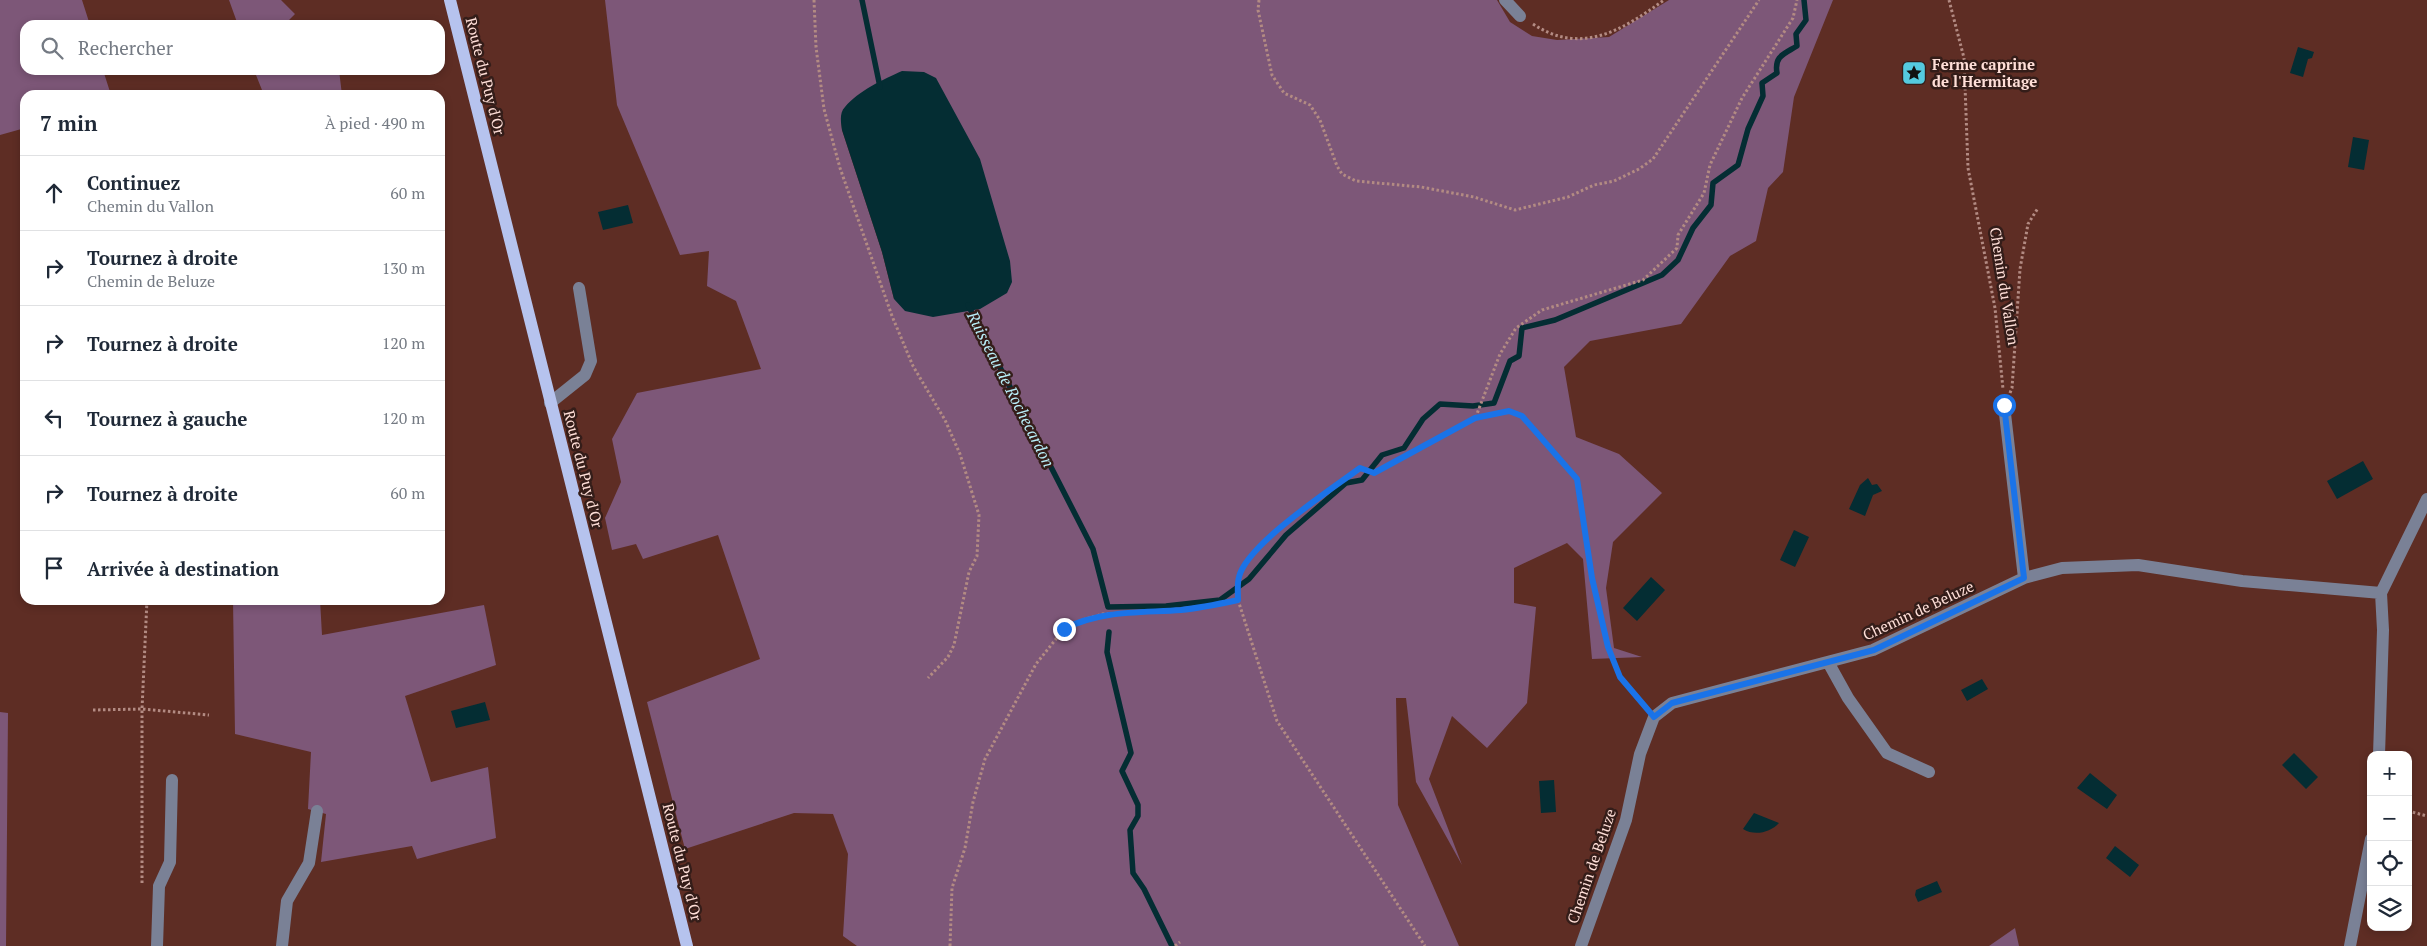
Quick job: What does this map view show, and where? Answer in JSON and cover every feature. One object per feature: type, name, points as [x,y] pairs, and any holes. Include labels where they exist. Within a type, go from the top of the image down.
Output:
[{"type":"main road","name":"Route du Puy d'Or","points":[[450,0],[687,946]]},
{"type":"street","points":[[1505,0],[1520,16]]},
{"type":"street","points":[[550,404],[585,376],[592,361],[579,288]]},
{"type":"street","points":[[2004,405],[2024,578]]},
{"type":"street","points":[[2379,751],[2384,630],[2381,594],[2427,499]]},
{"type":"street","name":"Chemin de Beluze","points":[[1581,946],[1626,820],[1640,754],[1654,717],[1672,703],[1874,650],[2024,578],[2062,568],[2138,564],[2242,581],[2381,594]]},
{"type":"street","points":[[1828,662],[1848,698],[1887,753],[1929,772]]},
{"type":"street","points":[[157,946],[159,886],[170,862],[172,780]]},
{"type":"street","points":[[282,946],[287,900],[309,863],[317,811]]},
{"type":"street","points":[[2350,946],[2371,841]]},
{"type":"path","points":[[814,0],[816,47],[824,109],[840,168],[892,316],[914,366],[945,420],[960,454],[979,515],[977,556],[969,572],[954,645],[944,663],[928,678]]},
{"type":"path","points":[[1259,0],[1258,10],[1272,75],[1284,93],[1310,105],[1320,120],[1337,166],[1342,174],[1356,181],[1421,188],[1474,197],[1515,210],[1568,197],[1594,186],[1614,181],[1639,169],[1653,159],[1759,0]]},
{"type":"path","points":[[1520,16],[1547,34],[1573,40],[1600,38],[1642,16],[1664,0]]},
{"type":"path","points":[[1475,418],[1500,354],[1516,328],[1542,310],[1643,280],[1677,248],[1678,236],[1704,193],[1710,165],[1742,98],[1794,18],[1797,0]]},
{"type":"path","name":"Chemin du Vallon","points":[[1949,0],[1964,58],[1968,168],[1995,308],[2004,405]]},
{"type":"path","points":[[2004,405],[2012,388],[2022,260],[2028,224],[2038,208]]},
{"type":"path","points":[[1425,946],[1277,721],[1238,600],[1238,592],[1239,576],[1250,558],[1280,526],[1360,468],[1374,473],[1475,418],[1509,411],[1522,416],[1577,479],[1592,578],[1608,647],[1620,677],[1654,717]]},
{"type":"path","points":[[950,946],[952,888],[965,848],[973,802],[985,760],[1036,664],[1064,629],[1082,620],[1103,614],[1184,610],[1238,600]]},
{"type":"path","points":[[142,887],[142,708],[147,605]]},
{"type":"path","points":[[93,710],[142,708],[209,715]]},
{"type":"path","points":[[2412,812],[2427,816]]},
{"type":"path","points":[[1175,946],[1180,942]]},
{"type":"shaded area","points":[[0,0],[82,0],[88,20],[20,20],[20,75],[105,75],[109,90],[20,90],[20,129],[0,135]]},
{"type":"shaded area","points":[[229,0],[281,0],[295,14],[289,20],[236,20]]},
{"type":"shaded area","points":[[605,0],[1497,0],[1510,22],[1532,36],[1557,40],[1609,37],[1669,0],[1833,0],[1794,97],[1783,172],[1768,188],[1756,241],[1730,256],[1681,324],[1590,341],[1564,367],[1576,437],[1619,454],[1662,493],[1613,542],[1606,588],[1614,648],[1642,657],[1592,659],[1583,559],[1567,543],[1514,568],[1514,603],[1536,607],[1527,703],[1487,748],[1452,716],[1429,779],[1462,865],[1416,782],[1406,698],[1396,698],[1398,805],[1459,946],[857,946],[843,936],[848,854],[833,814],[794,813],[685,849],[647,702],[760,659],[718,535],[643,559],[636,544],[612,550],[605,518],[621,482],[612,439],[637,393],[761,369],[736,301],[707,286],[709,251],[680,255],[617,105]],"holes":[[[924,72],[894,299],[882,252],[842,130],[841,117]]]},
{"type":"shaded area","points":[[256,75],[340,75],[341,90],[262,90]]},
{"type":"shaded area","points":[[233,605],[320,605],[322,635],[484,605],[496,665],[405,696],[431,782],[488,767],[496,838],[417,859],[412,846],[321,862],[326,814],[308,809],[311,752],[235,734]]},
{"type":"shaded area","points":[[0,712],[8,713],[6,946],[0,946]]},
{"type":"shaded area","points":[[2015,928],[2019,946],[1989,946]]},
{"type":"water","points":[[2298,47],[2314,52],[2312,58],[2308,59],[2303,77],[2290,73]]},
{"type":"water","points":[[902,71],[924,72],[936,78],[980,159],[1010,261],[1012,282],[1007,293],[980,309],[933,317],[905,311],[894,299],[882,252],[842,130],[841,118],[843,109],[850,101],[879,82]]},
{"type":"water","points":[[2353,137],[2369,140],[2364,170],[2348,167]]},
{"type":"water","points":[[628,205],[633,223],[603,230],[598,212]]},
{"type":"water","points":[[2363,461],[2373,479],[2337,499],[2327,481]]},
{"type":"water","points":[[1868,478],[1872,485],[1877,484],[1882,491],[1873,495],[1865,516],[1849,509],[1860,485]]},
{"type":"water","points":[[1794,530],[1809,537],[1795,567],[1780,560]]},
{"type":"water","points":[[1651,577],[1665,590],[1637,621],[1623,608]]},
{"type":"water","points":[[1982,679],[1988,689],[1967,701],[1961,690]]},
{"type":"water","points":[[485,702],[490,720],[456,728],[451,711]]},
{"type":"water","points":[[2294,753],[2318,777],[2306,789],[2282,765]]},
{"type":"water","points":[[2090,773],[2117,795],[2107,809],[2077,788]]},
{"type":"water","points":[[1554,780],[1556,812],[1541,813],[1539,781]]},
{"type":"water","points":[[1754,813],[1779,823],[1767,831],[1757,833],[1743,829]]},
{"type":"water","points":[[2115,846],[2139,865],[2130,877],[2106,858]]},
{"type":"water","points":[[1937,881],[1942,892],[1918,902],[1915,895],[1916,890]]},
{"type":"waterway","name":"Ruisseau de Rochecardon","points":[[862,0],[880,87]]},
{"type":"waterway","points":[[968,305],[1093,549],[1108,607],[1166,606],[1220,600],[1249,579],[1286,535],[1346,483],[1362,480],[1382,455],[1404,448],[1423,419],[1440,404],[1473,406],[1494,403],[1510,361],[1519,356],[1522,328],[1555,320],[1662,275],[1678,260],[1693,228],[1711,205],[1713,183],[1738,165],[1748,129],[1763,96],[1762,83],[1777,73],[1776,67],[1781,56],[1797,46],[1796,34],[1806,20],[1804,0]]},
{"type":"waterway","name":"Ruisseau de Rochecardon","points":[[1109,632],[1107,652],[1131,753],[1122,771],[1138,805],[1138,816],[1130,830],[1133,873],[1144,889],[1172,946]]},
{"type":"place","name":"Ferme caprine de l'Hermitage","points":[[1914,73]]},
{"type":"route","points":[[1064,629],[1082,620],[1103,614],[1184,610],[1238,600],[1239,576],[1250,558],[1280,526],[1360,468],[1374,473],[1475,418],[1509,411],[1522,416],[1577,479],[1592,578],[1608,647],[1620,677],[1654,717],[1672,703],[1874,650],[2024,578],[2004,405]]}]
